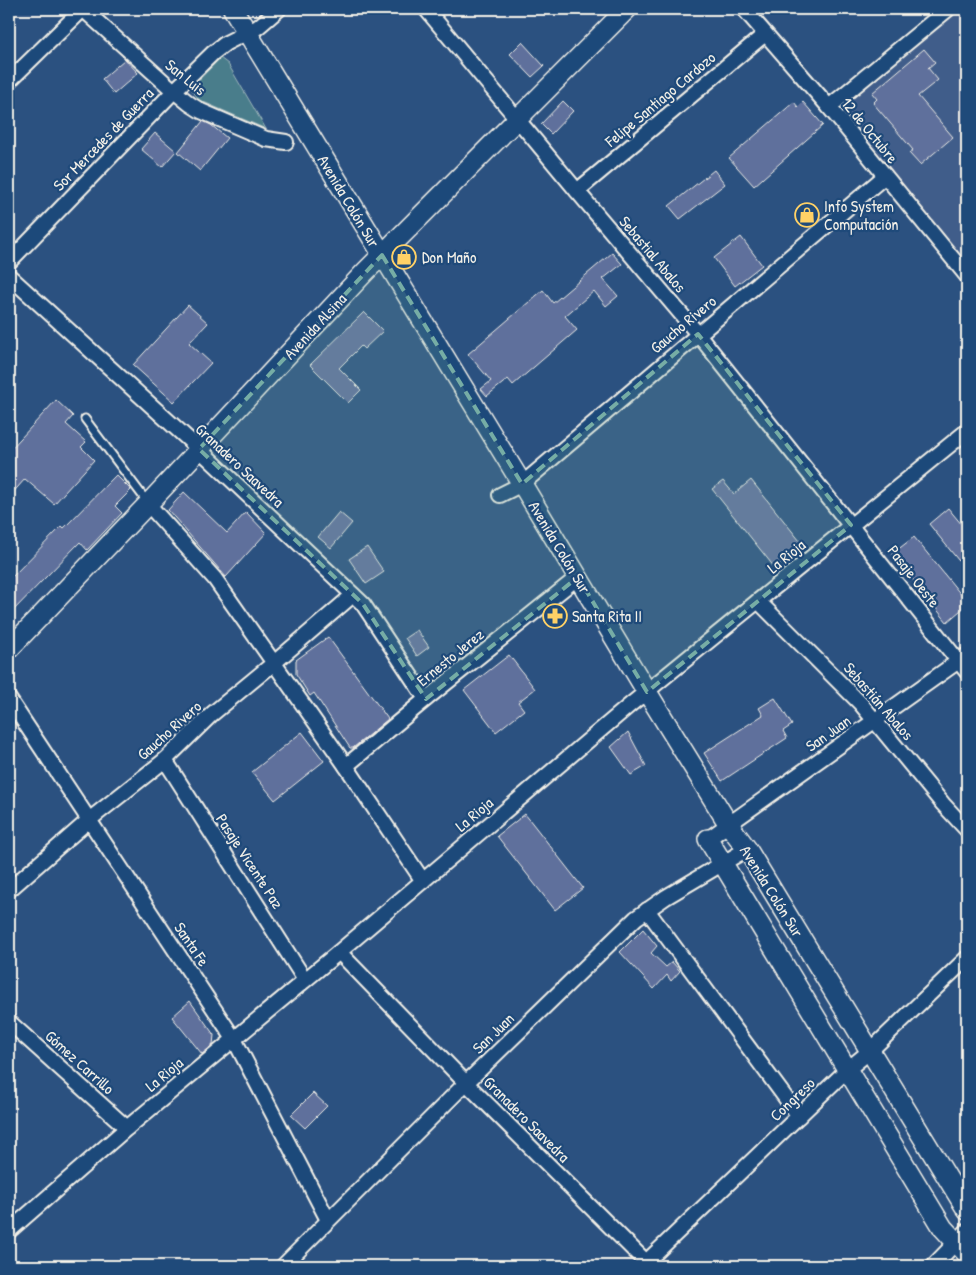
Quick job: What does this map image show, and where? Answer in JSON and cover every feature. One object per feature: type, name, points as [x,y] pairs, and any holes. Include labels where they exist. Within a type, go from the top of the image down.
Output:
[{"type":"main road","name":"Avenida Colón Sur","points":[[233,9],[647,692],[729,825],[747,850],[967,1210]]},
{"type":"main road","name":"Avenida Alsina","points":[[9,649],[148,504],[358,279],[626,9]]},
{"type":"main road","name":"Avenida Colón Sur","points":[[708,839],[943,1228],[963,1242]]},
{"type":"street","points":[[9,81],[83,9]]},
{"type":"street","name":"San Luis","points":[[83,9],[190,104],[201,111],[266,139],[286,142]]},
{"type":"street","name":"Sor Mercedes de Guerra","points":[[9,262],[212,53],[226,43],[258,27],[279,9]]},
{"type":"street","name":"Sebastial Abalos","points":[[426,9],[698,334],[851,525]]},
{"type":"street","name":"12 de Octubre","points":[[744,9],[829,107],[967,276]]},
{"type":"street","points":[[829,107],[948,9]]},
{"type":"street","name":"Felipe Santiago Cardozo","points":[[577,191],[765,34]]},
{"type":"street","name":"Gaucho Rivero","points":[[500,495],[522,484],[885,176]]},
{"type":"street","name":"Granadero Saavedra","points":[[9,276],[199,449],[363,604],[426,699]]},
{"type":"street","name":"La Rioja","points":[[9,1231],[127,1128],[339,952],[630,705],[967,431]]},
{"type":"street","points":[[148,504],[215,579],[423,880]]},
{"type":"street","name":"Pasaje Oeste","points":[[851,525],[965,663]]},
{"type":"street","name":"Ernesto Jerez","points":[[346,766],[578,577]]},
{"type":"street","name":"Gaucho Rivero","points":[[9,890],[89,820],[165,760],[212,714],[353,594]]},
{"type":"street","name":"Sebastián Abalos","points":[[758,601],[861,704],[943,804],[967,830]]},
{"type":"street","name":"San Juan","points":[[708,839],[875,722],[965,663]]},
{"type":"street","name":"Santa Fe","points":[[9,699],[234,1039],[328,1220]]},
{"type":"street","name":"Pasaje Vicente Paz","points":[[165,760],[305,980]]},
{"type":"street","name":"San Juan","points":[[283,1266],[466,1083],[636,918],[747,850]]},
{"type":"street","points":[[647,910],[799,1116]]},
{"type":"street","name":"Granadero Saavedra","points":[[339,952],[646,1265]]},
{"type":"street","name":"Congreso","points":[[646,1265],[799,1116],[967,958]]},
{"type":"street","name":"Gómez Carrillo","points":[[9,1022],[127,1128]]},
{"type":"street","points":[[933,1266],[963,1242]]},
{"type":"lane","points":[[85,419],[148,504]]},
{"type":"highlighted area","points":[[382,255],[522,484],[698,334],[851,525],[647,692],[578,577],[426,699],[363,604],[199,449]]},
{"type":"shaded area","points":[[948,9],[967,9],[967,275],[829,107]]},
{"type":"green space","points":[[220,58],[228,64],[266,129],[199,100],[191,88]]},
{"type":"building","points":[[522,42],[544,66],[532,77],[510,54]]},
{"type":"building","points":[[924,49],[935,62],[928,68],[938,80],[918,96],[953,137],[920,165],[909,153],[913,150],[873,103],[877,99],[872,93]]},
{"type":"building","points":[[125,59],[138,73],[114,94],[102,79]]},
{"type":"building","points":[[563,101],[573,111],[551,134],[541,124]]},
{"type":"building","points":[[794,102],[798,107],[803,102],[823,125],[754,186],[729,158]]},
{"type":"building","points":[[203,121],[227,138],[200,171],[178,152]]},
{"type":"building","points":[[155,133],[176,151],[162,167],[141,149]]},
{"type":"building","points":[[714,170],[725,184],[680,219],[669,206]]},
{"type":"building","points":[[741,237],[762,265],[735,286],[714,258]]},
{"type":"building","points":[[612,253],[622,264],[603,279],[618,296],[606,306],[594,291],[565,316],[577,330],[513,385],[508,379],[487,396],[481,389],[491,381],[468,354],[543,290],[553,303]]},
{"type":"building","points":[[188,305],[208,323],[189,343],[211,363],[174,402],[133,365]]},
{"type":"building","points":[[364,312],[383,331],[364,349],[361,346],[339,368],[361,390],[348,403],[310,365]]},
{"type":"building","points":[[56,400],[73,416],[66,424],[86,442],[81,447],[94,460],[54,504],[25,479],[9,497],[9,451]]},
{"type":"building","points":[[116,475],[131,490],[115,506],[122,513],[87,550],[80,542],[9,615],[9,580]]},
{"type":"building","points":[[751,480],[804,546],[775,568],[712,489],[723,481],[734,494]]},
{"type":"building","points":[[184,492],[227,533],[246,512],[266,533],[226,577],[168,510]]},
{"type":"building","points":[[948,508],[967,531],[967,571],[929,524]]},
{"type":"building","points":[[339,512],[352,523],[331,548],[318,537]]},
{"type":"building","points":[[914,537],[967,602],[967,605],[947,622],[892,554]]},
{"type":"building","points":[[367,547],[384,572],[366,584],[349,559]]},
{"type":"building","points":[[417,630],[429,647],[417,656],[405,638]]},
{"type":"building","points":[[328,637],[388,719],[353,748],[350,748],[314,693],[310,696],[296,674],[296,660]]},
{"type":"building","points":[[509,655],[535,689],[518,702],[524,710],[496,732],[464,690]]},
{"type":"building","points":[[775,698],[792,725],[783,731],[787,738],[722,781],[704,753],[763,715],[759,708]]},
{"type":"building","points":[[302,732],[324,761],[275,800],[252,772]]},
{"type":"building","points":[[628,732],[646,766],[631,775],[611,747]]},
{"type":"building","points":[[525,814],[583,888],[555,910],[497,836]]},
{"type":"building","points":[[643,929],[657,946],[651,953],[666,967],[672,962],[680,971],[671,981],[667,975],[654,989],[620,952]]},
{"type":"building","points":[[190,1001],[214,1035],[213,1045],[202,1054],[172,1017]]},
{"type":"building","points":[[313,1093],[327,1106],[305,1128],[291,1115]]},
{"type":"place","name":"Info System Computación","points":[[807,215]]},
{"type":"place","name":"Don Maño","points":[[404,257]]},
{"type":"place","name":"Santa Rita II","points":[[555,616]]}]
